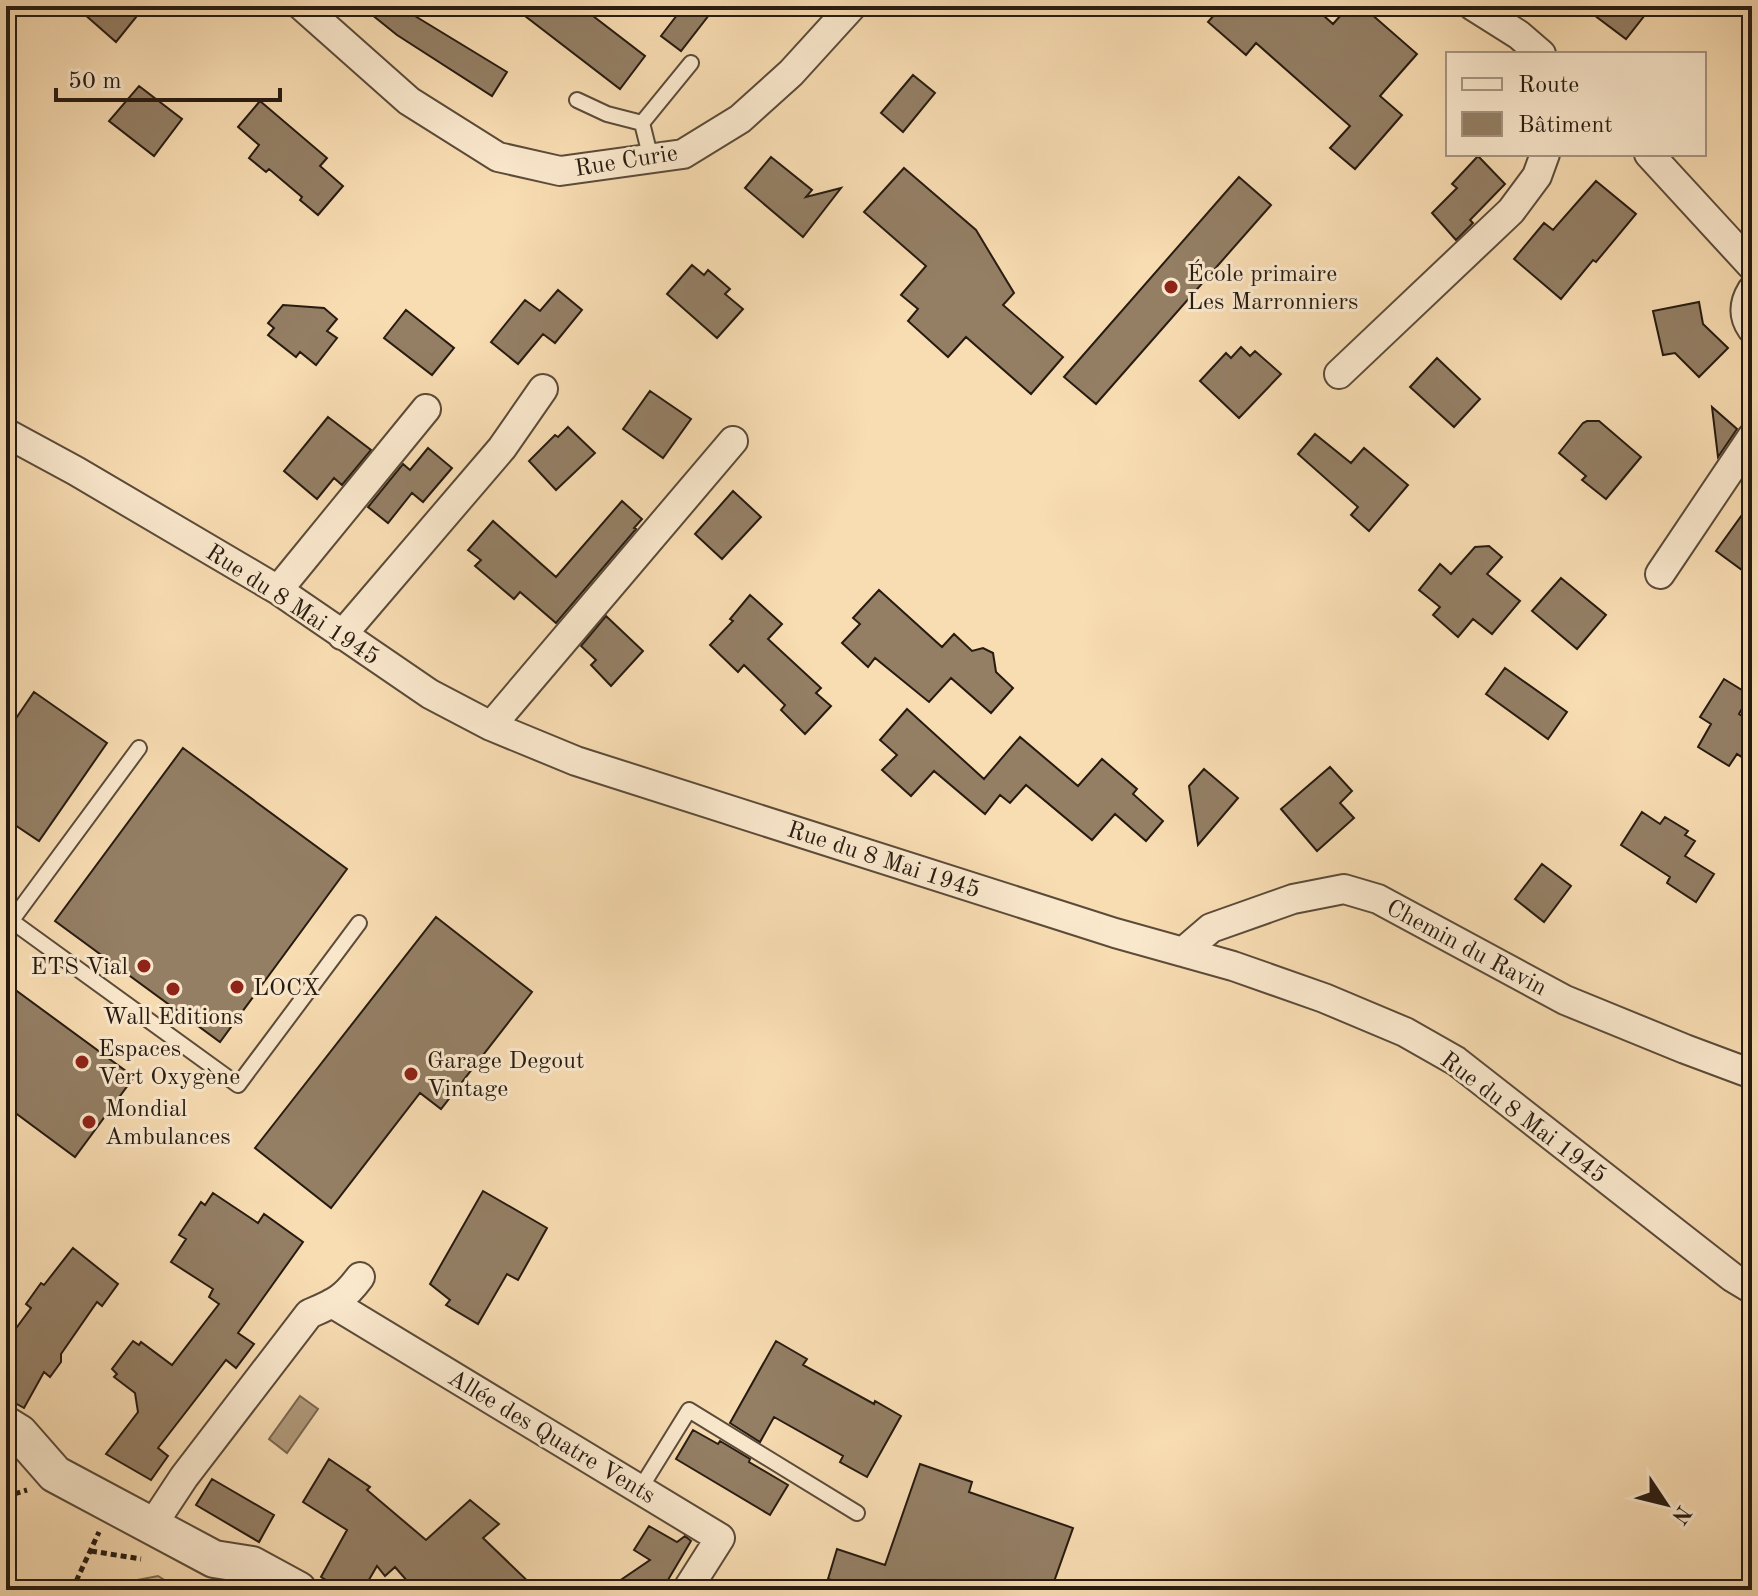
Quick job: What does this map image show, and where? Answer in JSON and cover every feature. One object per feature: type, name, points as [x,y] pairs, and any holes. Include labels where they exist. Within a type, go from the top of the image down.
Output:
[{"type":"street","name":"Rue Curie","points":[[302,6],[409,101],[498,157],[560,171],[683,154],[740,119],[791,73],[852,6]]},
{"type":"street","points":[[1473,6],[1522,45]]},
{"type":"street","points":[[1339,374],[1511,211],[1537,176],[1544,156]]},
{"type":"street","points":[[1651,156],[1752,266]]},
{"type":"street","points":[[1752,290],[1745,302],[1747,322],[1752,329]]},
{"type":"street","points":[[342,635],[502,448],[543,389]]},
{"type":"street","points":[[278,590],[426,409]]},
{"type":"street","name":"Rue du 8 Mai 1945","points":[[6,433],[278,590],[430,694],[491,726],[576,761],[1058,915],[1233,966],[1324,998],[1405,1032],[1456,1061],[1732,1277],[1752,1289]]},
{"type":"street","points":[[1660,574],[1752,437]]},
{"type":"street","points":[[491,726],[733,441]]},
{"type":"street","name":"Chemin du Ravin","points":[[1183,952],[1211,928],[1293,899],[1344,889],[1378,899],[1565,1000],[1752,1074]]},
{"type":"street","points":[[147,1543],[184,1477],[309,1314],[348,1293],[360,1277]]},
{"type":"street","name":"Allée des Quatre Vents","points":[[332,1303],[720,1538],[687,1590]]},
{"type":"street","points":[[6,1425],[19,1433],[55,1474],[147,1543],[252,1565],[298,1590]]},
{"type":"lane","points":[[642,123],[691,63]]},
{"type":"lane","points":[[577,100],[607,114],[642,123]]},
{"type":"lane","points":[[642,123],[651,159]]},
{"type":"lane","points":[[139,748],[9,918],[238,1085],[359,923]]},
{"type":"lane","points":[[640,1489],[689,1410],[857,1513]]},
{"type":"path","points":[[72,1590],[91,1551],[147,1543]]},
{"type":"path","points":[[169,1574],[195,1590]]},
{"type":"shaded area","points":[[300,1396],[318,1409],[287,1453],[269,1439]]},
{"type":"shaded area","points":[[158,1576],[181,1590],[106,1590],[111,1585]]},
{"type":"building","points":[[75,6],[145,6],[116,42]]},
{"type":"building","points":[[361,6],[403,6],[507,72],[492,96],[397,35]]},
{"type":"building","points":[[512,6],[580,6],[645,56],[620,89]]},
{"type":"building","points":[[684,6],[716,6],[681,51],[661,36]]},
{"type":"building","points":[[1222,6],[1313,6],[1333,24],[1349,6],[1362,6],[1417,54],[1380,96],[1402,115],[1355,169],[1330,148],[1350,126],[1256,43],[1246,55],[1208,22]]},
{"type":"building","points":[[1582,6],[1652,6],[1626,39]]},
{"type":"building","points":[[913,75],[935,93],[903,132],[881,113]]},
{"type":"building","points":[[139,86],[182,119],[154,156],[109,121]]},
{"type":"building","points":[[260,101],[327,158],[320,166],[343,186],[318,215],[269,169],[266,172],[249,158],[259,145],[238,127]]},
{"type":"building","points":[[1478,156],[1505,184],[1470,220],[1473,223],[1456,240],[1432,213],[1457,188],[1452,184]]},
{"type":"building","points":[[771,157],[812,190],[806,197],[841,188],[803,237],[745,188]]},
{"type":"building","points":[[904,168],[976,230],[1014,293],[1003,305],[1063,357],[1031,394],[966,337],[948,357],[908,321],[918,309],[901,295],[926,266],[864,212]]},
{"type":"building","name":"École primaire Les Marronniers","points":[[1239,177],[1271,205],[1096,404],[1064,377]]},
{"type":"building","points":[[1596,181],[1636,214],[1561,299],[1514,259],[1544,223],[1553,230]]},
{"type":"building","points":[[692,265],[704,275],[708,270],[730,289],[725,294],[743,309],[717,338],[667,294]]},
{"type":"building","points":[[558,290],[582,310],[555,343],[543,334],[518,364],[491,342],[525,300],[540,311]]},
{"type":"building","points":[[1699,302],[1703,324],[1728,348],[1699,377],[1675,353],[1663,355],[1653,311]]},
{"type":"building","points":[[283,305],[324,308],[337,319],[327,331],[337,338],[316,365],[300,352],[296,357],[268,335],[274,328],[268,323]]},
{"type":"building","points":[[406,310],[454,348],[432,375],[384,338]]},
{"type":"building","points":[[1241,347],[1250,356],[1255,351],[1281,374],[1239,418],[1200,381],[1226,353],[1231,358]]},
{"type":"building","points":[[1437,358],[1480,399],[1454,427],[1410,387]]},
{"type":"building","points":[[650,391],[691,419],[663,458],[623,429]]},
{"type":"building","points":[[1712,407],[1737,429],[1718,457]]},
{"type":"building","points":[[328,417],[371,450],[342,485],[334,478],[317,499],[284,471]]},
{"type":"building","points":[[1587,421],[1599,421],[1641,457],[1606,499],[1582,480],[1586,476],[1559,453]]},
{"type":"building","points":[[568,427],[595,453],[556,490],[529,461],[555,435],[558,437]]},
{"type":"building","points":[[1315,434],[1351,463],[1364,448],[1408,485],[1369,531],[1351,515],[1358,507],[1298,454]]},
{"type":"building","points":[[428,448],[452,468],[423,502],[412,493],[388,523],[368,507],[403,464],[410,470]]},
{"type":"building","points":[[733,491],[761,517],[722,559],[695,534]]},
{"type":"building","points":[[622,501],[642,519],[556,623],[520,592],[514,599],[475,566],[481,560],[468,550],[493,521],[556,577]]},
{"type":"building","points":[[1752,501],[1752,555],[1742,570],[1716,551]]},
{"type":"building","points":[[1489,546],[1502,557],[1487,574],[1520,601],[1492,634],[1473,619],[1458,637],[1433,615],[1440,607],[1419,590],[1440,564],[1451,574],[1475,547]]},
{"type":"building","points":[[1561,578],[1606,615],[1577,649],[1532,611]]},
{"type":"building","points":[[879,590],[942,647],[954,634],[972,651],[983,648],[993,653],[996,672],[1013,688],[991,713],[951,678],[929,702],[875,658],[868,667],[842,643],[860,624],[853,618]]},
{"type":"building","points":[[750,595],[782,624],[768,639],[821,688],[816,693],[831,706],[805,734],[781,710],[785,705],[744,665],[738,672],[710,645],[733,621],[730,619]]},
{"type":"building","points":[[606,616],[643,651],[611,686],[591,665],[596,660],[581,646]]},
{"type":"building","points":[[1505,668],[1567,712],[1548,739],[1486,694]]},
{"type":"building","points":[[1724,679],[1750,695],[1739,714],[1752,723],[1752,764],[1737,754],[1729,766],[1698,747],[1711,724],[1700,717]]},
{"type":"building","points":[[34,692],[107,743],[39,841],[6,819],[6,733]]},
{"type":"building","points":[[907,709],[984,779],[1020,737],[1078,786],[1102,759],[1137,789],[1133,794],[1163,821],[1146,841],[1115,814],[1092,840],[1026,785],[1010,803],[1000,795],[985,814],[934,771],[911,796],[882,770],[897,755],[880,740]]},
{"type":"building","points":[[183,748],[347,869],[220,1042],[55,921]]},
{"type":"building","points":[[1330,767],[1352,791],[1340,803],[1354,818],[1317,851],[1281,809]]},
{"type":"building","points":[[1204,769],[1238,798],[1198,845],[1189,786]]},
{"type":"building","points":[[1642,812],[1660,824],[1665,817],[1688,831],[1685,835],[1695,841],[1685,856],[1714,874],[1696,902],[1667,883],[1670,877],[1621,845]]},
{"type":"building","points":[[1542,864],[1571,886],[1544,922],[1515,899]]},
{"type":"building","points":[[436,917],[532,992],[441,1109],[420,1093],[331,1208],[255,1148]]},
{"type":"building","points":[[6,983],[134,1077],[75,1157],[6,1106]]},
{"type":"building","points":[[483,1191],[547,1228],[518,1280],[507,1274],[478,1324],[446,1305],[450,1300],[430,1284]]},
{"type":"building","points":[[213,1193],[258,1223],[264,1214],[303,1242],[238,1333],[254,1344],[236,1368],[226,1360],[158,1448],[168,1456],[151,1480],[106,1454],[138,1412],[135,1393],[114,1377],[117,1374],[112,1369],[133,1341],[139,1345],[141,1342],[172,1365],[219,1304],[209,1297],[213,1289],[171,1262],[186,1239],[179,1235],[201,1202],[205,1205]]},
{"type":"building","points":[[73,1248],[118,1284],[102,1306],[97,1302],[61,1354],[61,1362],[50,1377],[44,1372],[24,1408],[6,1398],[6,1342],[31,1308],[26,1304]]},
{"type":"building","points":[[776,1341],[807,1359],[803,1365],[901,1416],[867,1477],[840,1462],[843,1456],[774,1417],[760,1442],[730,1423]]},
{"type":"building","points":[[693,1430],[718,1444],[720,1441],[788,1485],[770,1515],[676,1459]]},
{"type":"building","points":[[329,1459],[370,1487],[367,1490],[426,1540],[470,1500],[499,1524],[483,1538],[537,1590],[415,1590],[395,1567],[385,1576],[377,1566],[363,1590],[343,1590],[321,1577],[347,1530],[303,1502]]},
{"type":"building","points":[[920,1464],[972,1482],[969,1492],[1073,1528],[1051,1590],[864,1590],[828,1579],[837,1549],[885,1565]]},
{"type":"building","points":[[212,1479],[274,1515],[259,1542],[196,1505]]},
{"type":"building","points":[[649,1526],[677,1542],[685,1536],[691,1541],[662,1590],[606,1590],[650,1560],[634,1550]]},
{"type":"place","name":"École primaire Les Marronniers","points":[[1171,287]]},
{"type":"place","name":"ETS Vial","points":[[144,966]]},
{"type":"place","name":"LOCX","points":[[237,987]]},
{"type":"place","name":"Wall Editions","points":[[173,989]]},
{"type":"place","name":"Espaces Vert Oxygène","points":[[82,1062]]},
{"type":"place","name":"Garage Degout Vintage","points":[[411,1074]]},
{"type":"place","name":"Mondial Ambulances","points":[[89,1122]]}]
